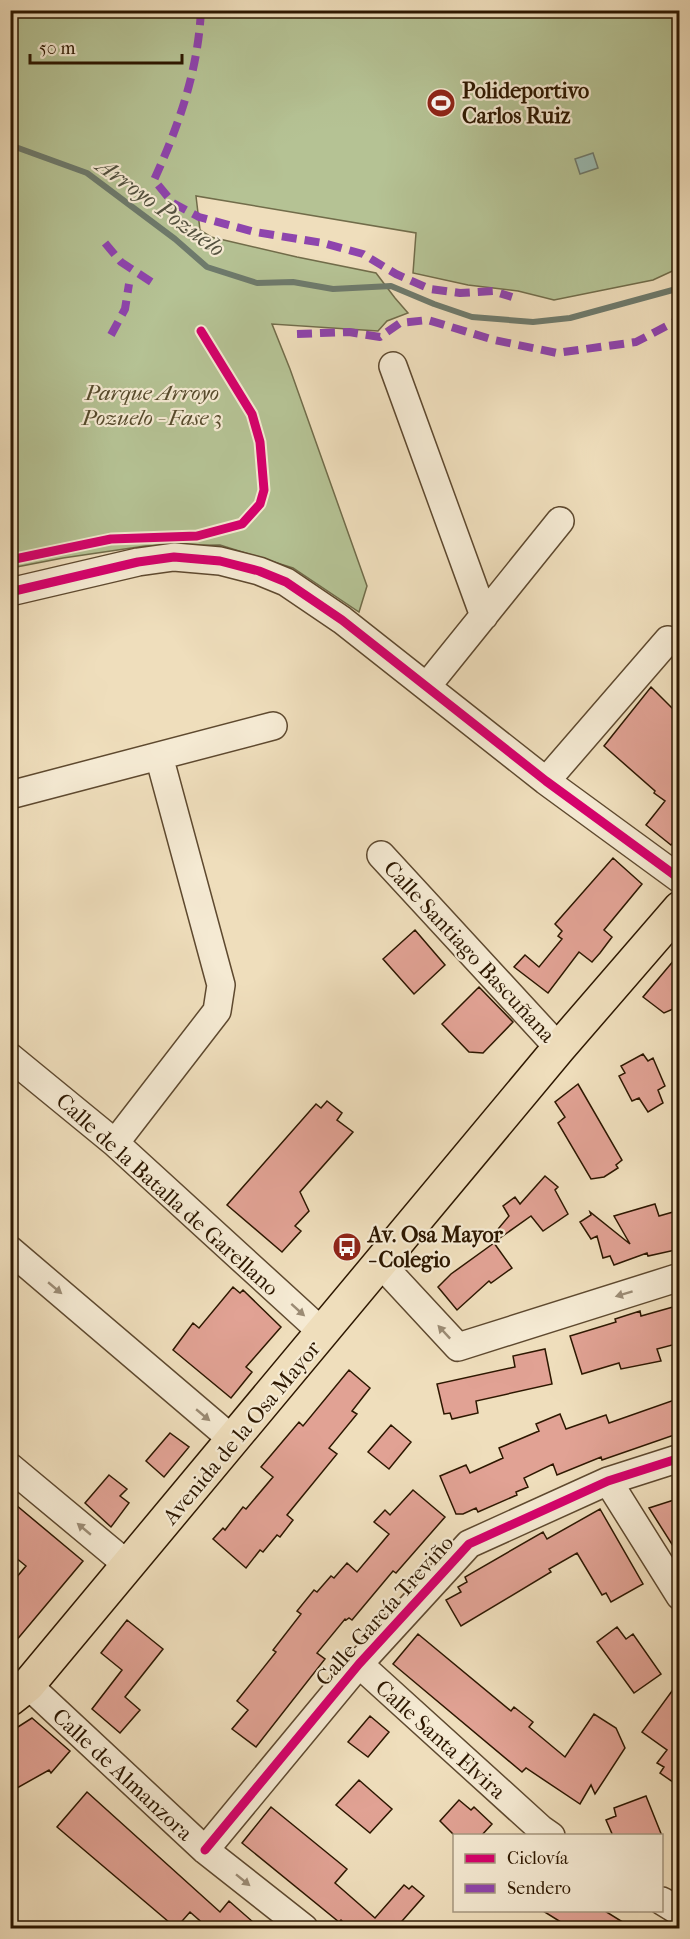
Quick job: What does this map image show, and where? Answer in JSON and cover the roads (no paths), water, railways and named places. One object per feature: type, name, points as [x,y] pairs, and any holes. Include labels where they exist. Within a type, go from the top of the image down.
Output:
[{"type":"main road","name":"Avenida de la Osa Mayor","points":[[19,1692],[129,1566],[559,1048],[679,912]]},
{"type":"street","points":[[393,366],[484,616]]},
{"type":"street","points":[[427,686],[560,521]]},
{"type":"street","points":[[10,592],[138,562],[174,557],[220,561],[259,571],[286,582],[342,620],[546,781],[680,879]]},
{"type":"street","points":[[546,781],[668,640]]},
{"type":"street","points":[[10,795],[273,726]]},
{"type":"street","points":[[114,1143],[217,1011],[221,985],[159,756]]},
{"type":"street","name":"Calle Santiago Bascuñana","points":[[381,855],[559,1048]]},
{"type":"street","name":"Calle de la Batalla de Garellano","points":[[10,1057],[114,1143],[323,1333]]},
{"type":"street","points":[[10,1250],[233,1440]]},
{"type":"street","points":[[381,1264],[458,1347],[680,1276]]},
{"type":"street","name":"Calle García Treviño","points":[[206,1850],[359,1664],[469,1544],[608,1481],[680,1458]]},
{"type":"street","points":[[10,1467],[129,1566]]},
{"type":"street","points":[[608,1481],[680,1596]]},
{"type":"street","name":"Calle Santa Elvira","points":[[359,1664],[548,1834]]},
{"type":"street","name":"Calle de Almanzora","points":[[19,1692],[206,1850],[304,1929]]},
{"type":"street","points":[[663,1902],[680,1912]]},
{"type":"water","points":[[593,153],[598,168],[580,174],[575,159]]},
{"type":"waterway","name":"Arroyo Pozuelo","points":[[10,145],[87,173],[175,239],[207,267],[257,283],[293,282],[333,289],[391,286],[472,317],[533,322],[570,318],[680,288]]},
{"type":"place","name":"Polideportivo Carlos Ruiz","points":[[441,103]]},
{"type":"place","name":"Av. Osa Mayor - Colegio","points":[[347,1247]]},
{"type":"park label","name":"Parque Arroyo Pozuelo - Fase 3","points":[[152,404]]}]
